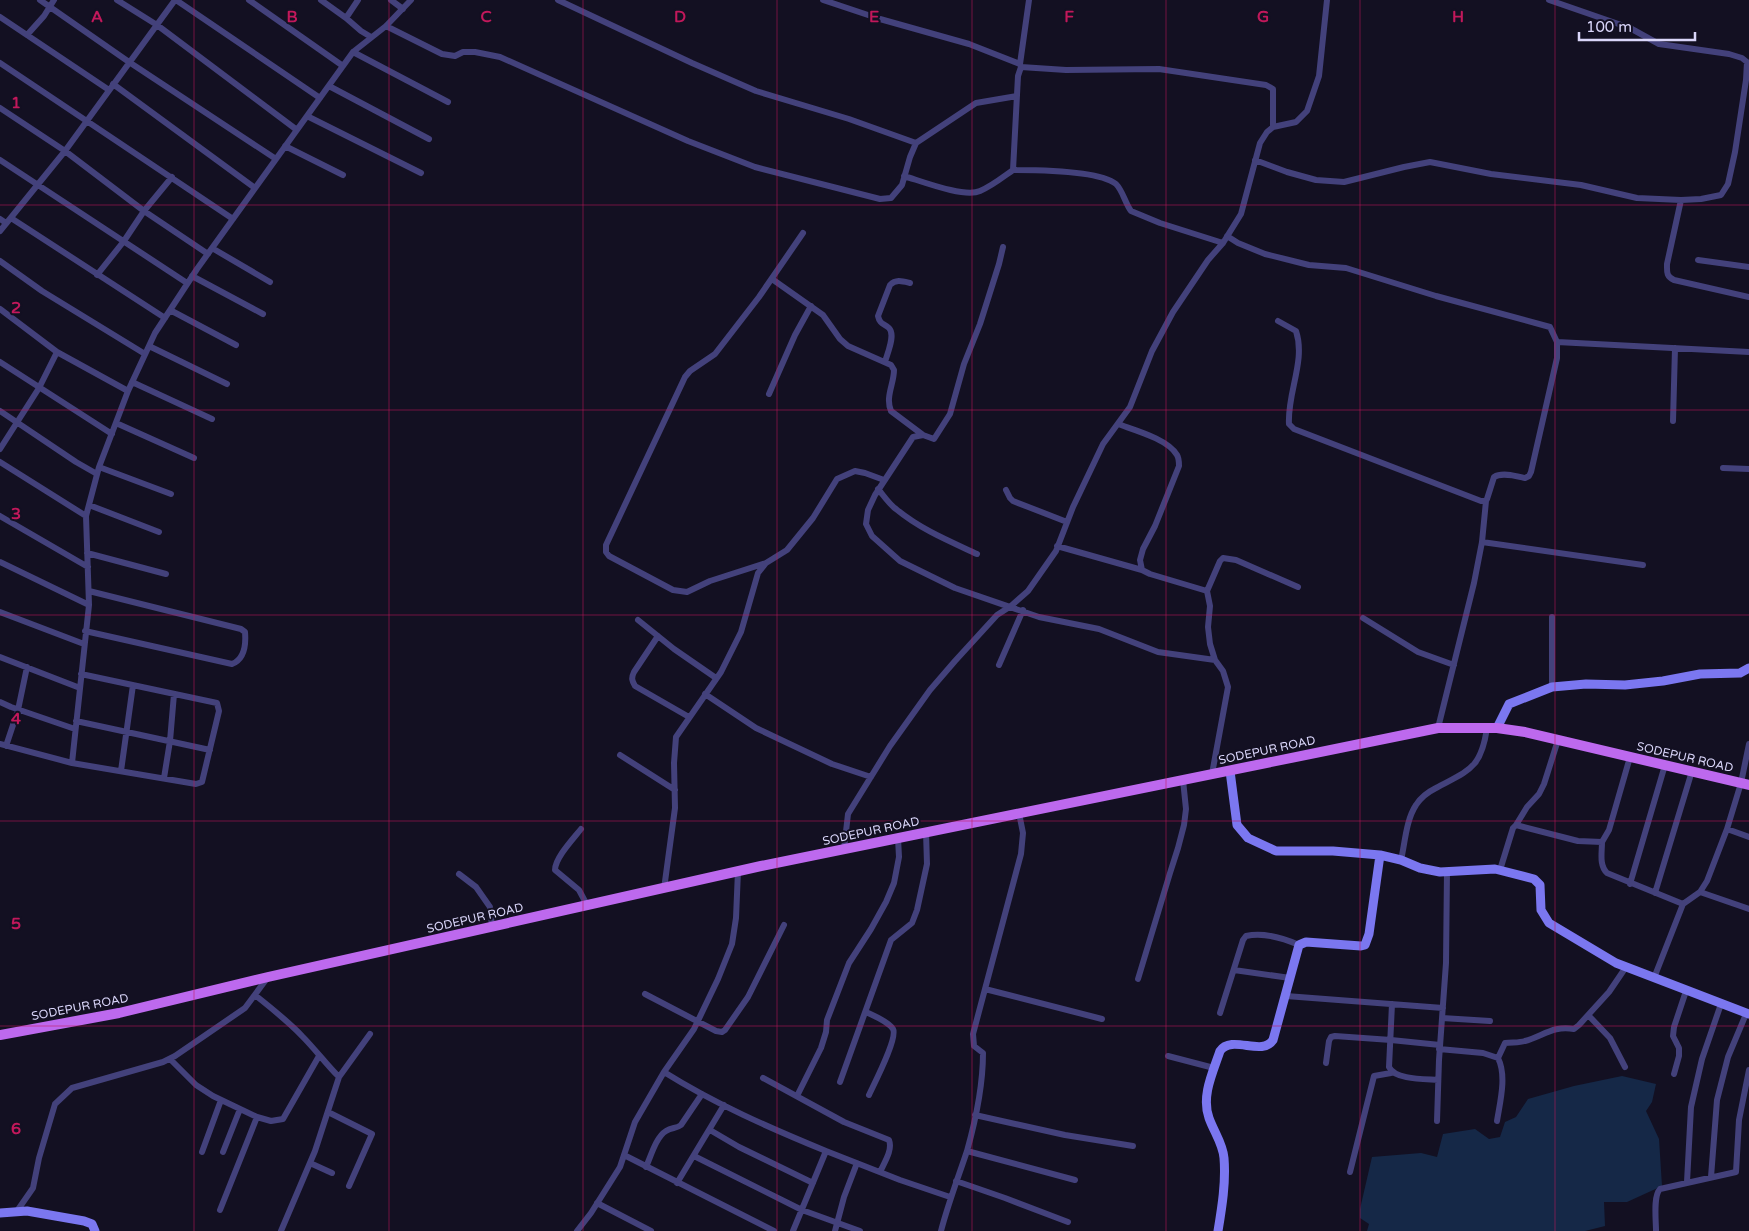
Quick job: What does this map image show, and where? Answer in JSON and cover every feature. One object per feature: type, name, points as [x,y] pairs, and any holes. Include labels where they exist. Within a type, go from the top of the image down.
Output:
[{"type":"main road","name":"SODEPUR ROAD","points":[[0,1035],[119,1013],[268,977],[738,871],[1438,728],[1492,728],[1525,732],[1745,784]]},
{"type":"street","points":[[40,0],[129,62],[276,158]]},
{"type":"street","points":[[28,35],[54,0]]},
{"type":"street","points":[[117,0],[157,25],[297,130]]},
{"type":"street","points":[[0,231],[65,150],[176,0],[320,98]]},
{"type":"street","points":[[249,0],[343,66]]},
{"type":"street","points":[[321,0],[371,37]]},
{"type":"street","points":[[346,18],[358,0]]},
{"type":"street","points":[[391,0],[403,9]]},
{"type":"street","points":[[72,763],[89,605],[86,516],[98,470],[128,391],[155,332],[187,283],[328,86],[353,52],[386,26],[411,0]]},
{"type":"street","points":[[558,0],[756,91],[849,119],[916,144]]},
{"type":"street","points":[[824,0],[880,19],[969,44],[1020,65],[1066,70],[1159,69],[1266,85],[1273,89],[1273,127]]},
{"type":"street","points":[[1013,170],[1018,76],[1029,0]]},
{"type":"street","points":[[844,849],[848,814],[890,746],[930,690],[997,615],[1028,592],[1057,546],[1104,444],[1130,407],[1152,351],[1173,312],[1208,260],[1223,243],[1241,214],[1260,143],[1267,132],[1273,127],[1296,122],[1307,111],[1319,76],[1327,0]]},
{"type":"street","points":[[1255,160],[1316,180],[1344,182],[1430,162],[1491,174],[1581,185],[1637,198],[1701,200],[1721,195],[1728,184],[1736,152],[1747,62],[1742,58],[1728,54],[1660,44],[1630,28],[1549,0]]},
{"type":"street","points":[[0,17],[111,87],[255,188]]},
{"type":"street","points":[[386,26],[442,54],[455,56],[463,52],[474,52],[500,57],[688,141],[755,167],[880,200],[890,198],[902,185],[916,144],[976,103],[1017,96]]},
{"type":"street","points":[[353,52],[448,102]]},
{"type":"street","points":[[0,64],[87,120],[233,219]]},
{"type":"street","points":[[328,86],[430,139]]},
{"type":"street","points":[[0,108],[65,150],[144,211],[208,254]]},
{"type":"street","points":[[307,116],[421,173]]},
{"type":"street","points":[[285,146],[343,175]]},
{"type":"street","points":[[0,160],[187,283]]},
{"type":"street","points":[[904,176],[948,190],[976,192],[1013,170],[1065,171],[1110,181],[1119,188],[1131,211],[1160,223],[1223,243]]},
{"type":"street","points":[[97,275],[124,241],[144,211],[172,177]]},
{"type":"street","points":[[1681,200],[1666,264],[1666,272],[1669,277],[1674,280],[1749,297]]},
{"type":"street","points":[[0,219],[8,221],[165,318]]},
{"type":"street","points":[[804,233],[715,354],[690,371],[685,377],[606,546],[606,552],[609,556],[673,590],[687,592],[710,581],[766,563],[787,550],[813,518],[837,479],[855,471],[884,480]]},
{"type":"street","points":[[1227,236],[1238,243],[1266,254],[1309,265],[1346,268],[1436,296],[1550,327],[1557,342],[1558,358],[1531,472],[1525,478],[1503,474],[1496,475],[1486,501],[1482,542],[1474,583],[1438,728]]},
{"type":"street","points":[[772,279],[823,315],[840,339],[848,346],[885,362],[894,370],[888,405],[891,411],[923,435],[934,439],[950,414],[964,364],[997,273],[1003,247]]},
{"type":"street","points":[[212,248],[270,282]]},
{"type":"street","points":[[1698,260],[1749,267]]},
{"type":"street","points":[[0,261],[42,291],[145,354]]},
{"type":"street","points":[[192,276],[263,314]]},
{"type":"street","points":[[885,362],[892,333],[890,329],[882,325],[878,316],[890,285],[893,282],[910,282]]},
{"type":"street","points":[[769,394],[795,335],[811,306]]},
{"type":"street","points":[[0,309],[58,352],[128,391]]},
{"type":"street","points":[[170,310],[236,345]]},
{"type":"street","points":[[1278,321],[1296,331],[1300,340],[1298,362],[1288,412],[1289,424],[1294,429],[1481,501],[1486,501]]},
{"type":"street","points":[[1557,342],[1749,352]]},
{"type":"street","points":[[149,346],[227,384]]},
{"type":"street","points":[[1673,422],[1675,348]]},
{"type":"street","points":[[0,449],[39,388],[58,352]]},
{"type":"street","points":[[0,362],[112,434]]},
{"type":"street","points":[[132,382],[212,418]]},
{"type":"street","points":[[0,411],[76,462],[171,494]]},
{"type":"street","points":[[116,423],[194,458]]},
{"type":"street","points":[[1118,424],[1151,437],[1171,448],[1179,460],[1179,466],[1173,483],[1143,549],[1140,560],[1142,570]]},
{"type":"street","points":[[923,435],[913,437],[878,489],[868,510],[866,524],[872,536],[900,562],[955,588],[1060,622],[1099,629],[1158,652],[1215,660]]},
{"type":"street","points":[[0,462],[86,516]]},
{"type":"street","points":[[1723,468],[1749,469]]},
{"type":"street","points":[[878,489],[895,508],[916,523],[935,535],[977,554]]},
{"type":"street","points":[[1006,490],[1014,501],[1067,522]]},
{"type":"street","points":[[89,505],[159,532]]},
{"type":"street","points":[[0,516],[88,567]]},
{"type":"street","points":[[1482,542],[1643,565]]},
{"type":"street","points":[[1057,546],[1207,591]]},
{"type":"street","points":[[87,553],[166,574]]},
{"type":"street","points":[[1212,774],[1228,687],[1223,671],[1215,660],[1210,644],[1208,627],[1210,606],[1207,591],[1220,561],[1228,558],[1236,560],[1298,587]]},
{"type":"street","points":[[0,562],[89,605]]},
{"type":"street","points":[[664,889],[675,808],[674,763],[676,737],[716,678],[741,632],[758,573],[766,563]]},
{"type":"street","points":[[85,631],[232,664],[239,661],[243,655],[245,632],[241,629],[89,591]]},
{"type":"street","points":[[999,665],[1023,610]]},
{"type":"street","points":[[0,612],[84,644]]},
{"type":"street","points":[[1552,617],[1552,687]]},
{"type":"street","points":[[1363,618],[1418,652],[1454,665]]},
{"type":"street","points":[[638,620],[716,678]]},
{"type":"street","points":[[658,636],[634,672],[632,682],[635,686],[690,717]]},
{"type":"street","points":[[0,657],[80,688]]},
{"type":"street","points":[[27,667],[18,710],[3,745],[72,763],[196,784],[200,784],[204,780],[219,711],[219,706],[215,702],[81,674]]},
{"type":"street","points":[[1401,860],[1411,816],[1416,805],[1426,793],[1473,767],[1480,757],[1492,728],[1509,704],[1552,687],[1586,684],[1625,685],[1663,681],[1700,674],[1740,673],[1748,670]]},
{"type":"street","points":[[121,771],[133,685]]},
{"type":"street","points":[[164,778],[170,741],[174,694]]},
{"type":"street","points":[[705,694],[756,728],[832,764],[871,777]]},
{"type":"street","points":[[0,702],[75,729]]},
{"type":"street","points":[[76,721],[210,750]]},
{"type":"street","points":[[1500,870],[1513,828],[1527,807],[1539,794],[1558,740]]},
{"type":"street","points":[[1654,978],[1682,908],[1700,892],[1707,881],[1745,784],[1749,744]]},
{"type":"street","points":[[620,755],[675,790]]},
{"type":"street","points":[[1630,757],[1609,830],[1602,842],[1602,869],[1630,884],[1655,893],[1682,908]]},
{"type":"street","points":[[1630,884],[1665,765]]},
{"type":"street","points":[[1230,771],[1238,824],[1248,838],[1276,851],[1325,851],[1380,855],[1401,860],[1420,868],[1440,872],[1495,869],[1534,879],[1540,885],[1541,910],[1549,923],[1616,964],[1748,1014],[1728,1058],[1717,1100],[1712,1177]]},
{"type":"street","points":[[1655,893],[1692,772]]},
{"type":"street","points":[[1138,979],[1184,825],[1186,809],[1183,780]]},
{"type":"street","points":[[941,1231],[950,1197],[967,1151],[980,1093],[983,1053],[974,1046],[973,1034],[1021,854],[1023,833],[1019,814]]},
{"type":"street","points":[[1516,825],[1578,841],[1602,842]]},
{"type":"street","points":[[580,829],[558,859],[555,870],[579,890],[587,905]]},
{"type":"street","points":[[1727,829],[1749,837]]},
{"type":"street","points":[[840,1082],[891,940],[912,923],[917,910],[927,864],[926,832]]},
{"type":"street","points":[[797,1096],[821,1048],[826,1032],[827,1020],[849,963],[871,929],[894,883],[899,857],[898,838]]},
{"type":"street","points":[[1220,1013],[1243,940],[1246,936],[1268,936],[1286,939],[1299,945],[1306,942],[1365,945],[1369,934],[1380,855]]},
{"type":"street","points":[[577,1231],[620,1167],[635,1122],[697,1021],[718,979],[732,944],[736,918],[738,871]]},
{"type":"street","points":[[1436,1121],[1446,963],[1447,871]]},
{"type":"street","points":[[459,874],[476,887],[490,908],[492,926]]},
{"type":"street","points":[[1700,892],[1749,909]]},
{"type":"street","points":[[645,994],[716,1031],[722,1032],[748,997],[784,925]]},
{"type":"street","points":[[1218,1231],[1224,1189],[1224,1158],[1222,1146],[1208,1117],[1206,1102],[1208,1089],[1214,1068],[1223,1048],[1233,1044],[1263,1046],[1271,1044],[1299,945]]},
{"type":"street","points":[[1498,1058],[1505,1043],[1524,1041],[1557,1028],[1574,1029],[1589,1016],[1626,968]]},
{"type":"street","points":[[1234,970],[1290,978]]},
{"type":"street","points":[[17,1212],[33,1188],[39,1158],[55,1104],[62,1096],[72,1088],[170,1059],[245,1008],[268,977]]},
{"type":"street","points":[[985,989],[1102,1019]]},
{"type":"street","points":[[1674,1074],[1679,1056],[1679,1048],[1673,1036],[1674,1027],[1686,991]]},
{"type":"street","points":[[255,995],[280,1014],[303,1036],[339,1077]]},
{"type":"street","points":[[1286,996],[1443,1008]]},
{"type":"street","points":[[1392,1004],[1389,1067],[1391,1072],[1398,1076],[1438,1080]]},
{"type":"street","points":[[1688,1182],[1691,1106],[1702,1059],[1721,1004]]},
{"type":"street","points":[[866,1012],[894,1030],[892,1044],[869,1096]]},
{"type":"street","points":[[1589,1016],[1610,1038],[1625,1067]]},
{"type":"street","points":[[1442,1018],[1490,1021]]},
{"type":"street","points":[[281,1231],[310,1163],[339,1077],[370,1034]]},
{"type":"street","points":[[1326,1063],[1328,1041],[1331,1037],[1335,1036],[1391,1040],[1483,1053],[1498,1058],[1501,1064],[1502,1084],[1497,1121]]},
{"type":"street","points":[[170,1059],[196,1085],[221,1100],[257,1117],[271,1121],[283,1119],[319,1056]]},
{"type":"street","points":[[1168,1056],[1214,1068]]},
{"type":"street","points":[[1656,1231],[1657,1192],[1664,1187],[1736,1172],[1739,1120],[1749,1070]]},
{"type":"street","points":[[664,1072],[763,1125],[880,1172],[950,1197]]},
{"type":"street","points":[[1350,1172],[1374,1076],[1391,1072]]},
{"type":"street","points":[[763,1078],[844,1122],[889,1140],[891,1145],[880,1172]]},
{"type":"street","points":[[646,1167],[664,1132],[681,1125],[702,1094]]},
{"type":"street","points":[[202,1152],[221,1100]]},
{"type":"street","points":[[677,1183],[724,1105]]},
{"type":"street","points":[[223,1152],[240,1109]]},
{"type":"street","points":[[328,1112],[372,1134],[350,1186]]},
{"type":"street","points":[[975,1115],[1064,1135],[1133,1146]]},
{"type":"street","points":[[220,1210],[257,1117]]},
{"type":"street","points":[[710,1130],[739,1147],[813,1182]]},
{"type":"street","points":[[793,1231],[826,1151]]},
{"type":"street","points":[[967,1151],[1075,1180]]},
{"type":"street","points":[[624,1155],[774,1231]]},
{"type":"street","points":[[694,1156],[802,1210],[860,1231]]},
{"type":"street","points":[[310,1163],[332,1173]]},
{"type":"street","points":[[835,1231],[844,1198],[857,1163]]},
{"type":"street","points":[[956,1181],[1068,1222]]},
{"type":"street","points":[[597,1203],[651,1231]]},
{"type":"street","points":[[0,1213],[28,1211],[84,1221],[92,1224],[95,1231]]},
{"type":"water","points":[[1622,1076],[1656,1084],[1652,1102],[1646,1111],[1659,1139],[1662,1186],[1627,1202],[1604,1202],[1605,1226],[1585,1231],[1367,1231],[1369,1224],[1360,1218],[1360,1209],[1372,1157],[1421,1153],[1437,1157],[1443,1134],[1475,1129],[1489,1139],[1500,1137],[1505,1122],[1516,1117],[1528,1099],[1574,1086]]}]
